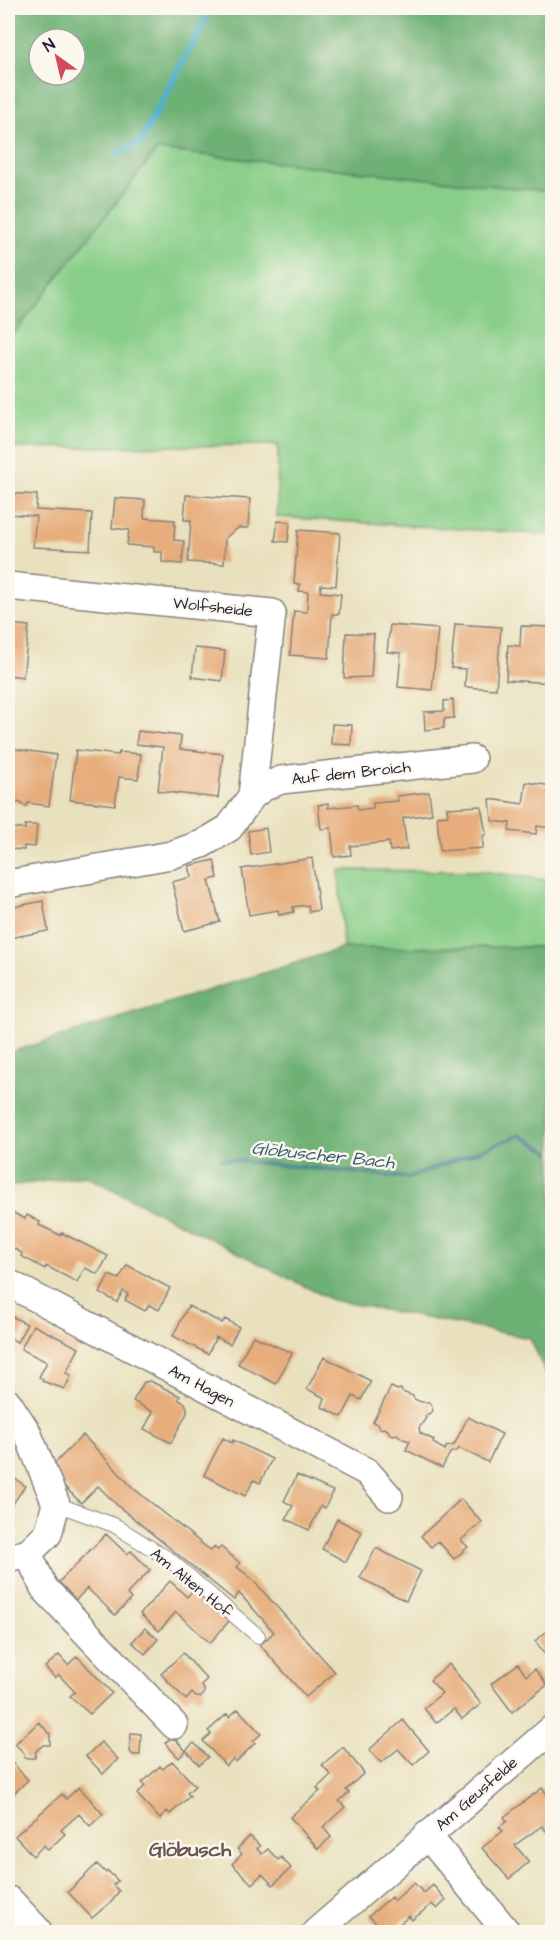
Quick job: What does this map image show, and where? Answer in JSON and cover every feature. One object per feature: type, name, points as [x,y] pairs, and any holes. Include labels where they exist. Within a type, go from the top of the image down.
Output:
[{"type":"street","name":"Wolfsheide","points":[[8,586],[272,613],[252,796]]},
{"type":"street","name":"Auf dem Broich","points":[[8,884],[171,855],[202,844],[228,828],[252,796],[264,787],[281,780],[471,759]]},
{"type":"street","name":"Am Hagen","points":[[8,1283],[367,1472],[389,1497]]},
{"type":"street","points":[[8,1403],[27,1432],[56,1504],[48,1534],[18,1556],[44,1588],[174,1725]]},
{"type":"street","name":"Am Geusfelde","points":[[316,1932],[552,1729]]},
{"type":"street","name":"Am Geusfelde","points":[[427,1835],[507,1932]]},
{"type":"street","points":[[8,1902],[35,1932]]},
{"type":"lane","name":"Am Alten Hof","points":[[56,1504],[114,1525],[170,1560],[258,1636]]},
{"type":"green space","points":[[8,8],[552,8],[552,192],[157,150],[8,341]]},
{"type":"green space","points":[[157,150],[552,192],[552,535],[277,517],[278,445],[8,448],[8,341]]},
{"type":"green space","points":[[339,870],[482,871],[552,881],[552,947],[343,948]]},
{"type":"green space","points":[[552,947],[552,1387],[530,1338],[332,1300],[86,1176],[8,1186],[8,1053],[343,948]]},
{"type":"water","name":"Glöbuscher Bach","points":[[520,1134],[552,1154],[519,1136],[409,1179],[221,1160],[223,1158],[408,1177]]},
{"type":"building","points":[[8,493],[37,495],[36,510],[92,513],[90,550],[33,547],[36,516],[8,514]]},
{"type":"building","points":[[186,495],[250,499],[248,528],[238,528],[225,538],[224,564],[188,562],[191,520],[184,520]]},
{"type":"building","points":[[115,498],[145,500],[144,518],[175,520],[174,540],[184,541],[182,564],[162,562],[162,552],[154,552],[154,547],[127,545],[129,530],[112,528]]},
{"type":"building","points":[[278,521],[290,522],[288,542],[275,541]]},
{"type":"building","points":[[298,530],[340,533],[336,586],[321,585],[320,592],[341,594],[339,614],[332,614],[329,658],[290,655],[294,611],[307,612],[308,592],[299,591],[300,584],[294,584]]},
{"type":"building","points":[[8,624],[29,626],[23,677],[8,675]]},
{"type":"building","points":[[455,624],[501,627],[496,689],[465,687],[466,669],[451,668]]},
{"type":"building","points":[[390,625],[438,629],[432,690],[398,687],[401,653],[387,652]]},
{"type":"building","points":[[521,626],[552,627],[552,683],[506,680],[508,645],[520,646]]},
{"type":"building","points":[[346,633],[374,634],[371,677],[344,678]]},
{"type":"building","points":[[195,648],[225,651],[222,681],[192,677]]},
{"type":"building","points":[[453,700],[454,718],[444,719],[444,728],[425,730],[424,712],[444,711],[444,701]]},
{"type":"building","points":[[332,724],[352,725],[351,745],[331,744]]},
{"type":"building","points":[[138,731],[181,736],[180,749],[223,754],[218,798],[158,791],[163,747],[136,744]]},
{"type":"building","points":[[8,748],[56,755],[49,806],[28,803],[27,806],[8,801]]},
{"type":"building","points":[[76,750],[118,755],[119,752],[141,754],[138,779],[119,777],[115,805],[70,800]]},
{"type":"building","points":[[526,782],[552,786],[552,828],[537,826],[536,834],[509,831],[510,823],[492,821],[490,799],[523,804]]},
{"type":"building","points":[[429,792],[432,814],[403,818],[407,849],[390,851],[389,842],[350,846],[351,855],[334,857],[331,828],[321,829],[318,805],[328,803],[328,808],[357,805],[358,810],[373,808],[373,803],[398,801],[397,796]]},
{"type":"building","points":[[481,806],[486,834],[483,836],[483,848],[440,851],[437,816],[448,815],[447,808]]},
{"type":"building","points":[[25,825],[37,825],[35,847],[24,846],[24,850],[11,849],[12,828],[25,829]]},
{"type":"building","points":[[266,828],[269,852],[251,855],[248,831]]},
{"type":"building","points":[[312,858],[319,910],[309,912],[308,905],[293,907],[294,912],[279,915],[278,910],[249,915],[242,869]]},
{"type":"building","points":[[214,860],[218,878],[209,880],[220,922],[184,931],[172,882],[192,877],[189,866]]},
{"type":"building","points":[[43,901],[48,931],[8,938],[8,908]]},
{"type":"building","points":[[8,1210],[25,1219],[27,1215],[40,1222],[39,1225],[60,1235],[62,1233],[108,1256],[98,1274],[85,1268],[77,1282],[21,1256],[22,1253],[8,1245]]},
{"type":"building","points":[[127,1265],[170,1288],[159,1310],[149,1305],[145,1311],[125,1300],[128,1294],[123,1291],[117,1302],[100,1293],[109,1275],[119,1279]]},
{"type":"building","points":[[188,1306],[222,1323],[225,1319],[239,1327],[230,1344],[216,1337],[208,1354],[173,1336]]},
{"type":"building","points":[[9,1315],[27,1324],[17,1342],[8,1337]]},
{"type":"building","points":[[33,1325],[79,1348],[66,1373],[71,1375],[65,1389],[42,1381],[43,1379],[39,1377],[47,1362],[21,1349]]},
{"type":"building","points":[[253,1336],[292,1353],[276,1384],[238,1364]]},
{"type":"building","points":[[324,1357],[371,1381],[361,1400],[353,1396],[342,1417],[322,1407],[325,1398],[307,1389]]},
{"type":"building","points":[[150,1381],[180,1396],[179,1400],[185,1403],[187,1408],[187,1413],[171,1443],[144,1429],[153,1412],[133,1401],[144,1382]]},
{"type":"building","points":[[391,1387],[401,1389],[402,1392],[421,1402],[430,1402],[433,1411],[425,1416],[419,1428],[420,1433],[434,1440],[433,1443],[445,1450],[446,1447],[454,1445],[468,1417],[502,1434],[488,1462],[459,1448],[450,1453],[442,1468],[406,1450],[410,1441],[397,1434],[389,1433],[384,1428],[380,1429],[379,1425],[373,1422]]},
{"type":"building","points":[[83,1435],[133,1488],[211,1551],[214,1547],[218,1550],[221,1547],[240,1563],[237,1567],[251,1578],[335,1672],[306,1697],[260,1645],[274,1632],[239,1593],[234,1600],[118,1506],[98,1486],[81,1503],[60,1482],[53,1465]]},
{"type":"building","points":[[223,1438],[232,1443],[233,1440],[272,1459],[260,1483],[254,1480],[245,1496],[204,1475]]},
{"type":"building","points":[[9,1474],[25,1486],[8,1511],[8,1477]]},
{"type":"building","points":[[297,1475],[333,1491],[325,1508],[321,1506],[309,1530],[286,1519],[293,1506],[284,1501]]},
{"type":"building","points":[[461,1499],[482,1522],[461,1540],[468,1547],[454,1559],[438,1541],[431,1547],[421,1536]]},
{"type":"building","points":[[337,1519],[362,1532],[346,1562],[322,1549]]},
{"type":"building","points":[[106,1534],[127,1554],[131,1551],[150,1570],[127,1594],[131,1599],[115,1615],[87,1588],[76,1600],[59,1582]]},
{"type":"building","points":[[376,1548],[421,1571],[406,1601],[360,1578]]},
{"type":"building","points":[[170,1581],[187,1597],[195,1588],[230,1620],[210,1643],[176,1612],[159,1631],[140,1614]]},
{"type":"building","points":[[552,1627],[552,1663],[535,1641]]},
{"type":"building","points":[[145,1628],[158,1639],[145,1654],[132,1642]]},
{"type":"building","points":[[183,1653],[207,1679],[201,1685],[204,1694],[201,1697],[196,1697],[192,1693],[186,1700],[161,1674]]},
{"type":"building","points":[[59,1655],[68,1665],[77,1656],[112,1693],[90,1714],[70,1696],[75,1692],[59,1675],[55,1678],[45,1667]]},
{"type":"building","points":[[449,1664],[481,1704],[462,1719],[454,1709],[436,1723],[424,1708],[442,1693],[430,1680]]},
{"type":"building","points":[[518,1664],[526,1676],[535,1669],[547,1685],[512,1712],[491,1684]]},
{"type":"building","points":[[238,1709],[261,1734],[236,1762],[233,1759],[226,1766],[203,1741],[211,1734],[208,1731],[227,1714],[229,1717]]},
{"type":"building","points":[[403,1720],[429,1751],[413,1765],[398,1749],[381,1763],[369,1750]]},
{"type":"building","points":[[39,1722],[50,1734],[50,1745],[43,1745],[36,1751],[35,1758],[24,1758],[24,1753],[15,1744]]},
{"type":"building","points":[[131,1733],[141,1734],[140,1755],[133,1755],[130,1752]]},
{"type":"building","points":[[173,1737],[186,1751],[179,1758],[165,1743]]},
{"type":"building","points":[[101,1742],[118,1759],[103,1774],[86,1756]]},
{"type":"building","points":[[194,1743],[208,1757],[199,1765],[186,1750]]},
{"type":"building","points":[[343,1747],[364,1773],[346,1790],[349,1793],[339,1801],[345,1807],[323,1827],[331,1837],[318,1849],[290,1817],[320,1791],[317,1788],[331,1775],[322,1765]]},
{"type":"building","points":[[8,1758],[28,1780],[12,1795],[8,1791]]},
{"type":"building","points":[[172,1761],[195,1786],[187,1793],[190,1796],[170,1814],[167,1811],[160,1819],[137,1794],[145,1786],[142,1783],[160,1766],[163,1769]]},
{"type":"building","points":[[79,1787],[103,1814],[90,1826],[79,1814],[61,1830],[65,1834],[48,1850],[44,1845],[33,1856],[15,1836],[62,1794],[66,1799]]},
{"type":"building","points":[[542,1788],[552,1800],[552,1838],[542,1826],[515,1845],[529,1862],[509,1879],[482,1848],[503,1831],[499,1827],[507,1821],[504,1817]]},
{"type":"building","points":[[250,1836],[260,1846],[257,1849],[262,1854],[268,1849],[278,1860],[281,1857],[291,1868],[273,1885],[262,1874],[252,1884],[232,1864],[242,1854],[237,1849]]},
{"type":"building","points":[[97,1864],[118,1881],[113,1885],[119,1891],[113,1900],[92,1918],[68,1892]]},
{"type":"building","points":[[414,1883],[424,1893],[433,1885],[446,1900],[437,1909],[432,1904],[412,1920],[409,1916],[390,1932],[384,1932],[369,1916],[391,1897],[394,1901]]},
{"type":"waterway","points":[[118,154],[141,141],[204,22],[209,8]]},
{"type":"district","name":"Glöbusch","points":[[190,1849]]}]
